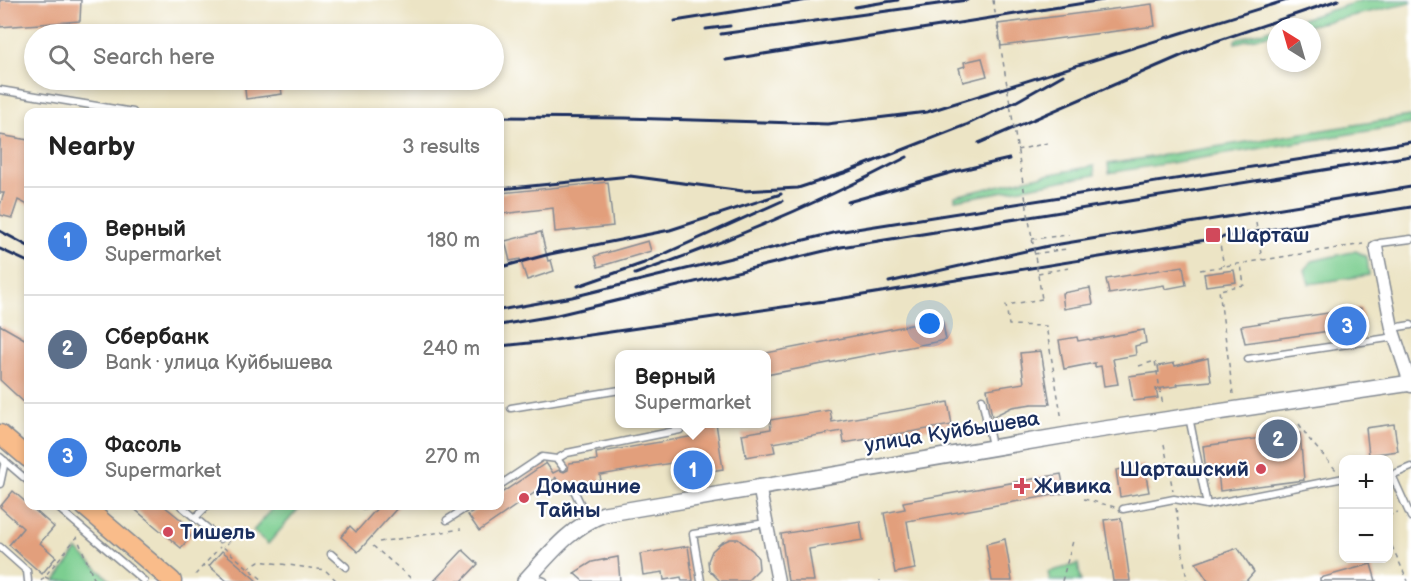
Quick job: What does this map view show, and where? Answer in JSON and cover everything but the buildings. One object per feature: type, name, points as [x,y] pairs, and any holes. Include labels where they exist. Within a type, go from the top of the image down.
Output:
[{"type":"main road","points":[[0,434],[24,455]]},
{"type":"main road","points":[[89,510],[172,581]]},
{"type":"street","points":[[1376,247],[1394,333],[1411,384]]},
{"type":"street","name":"улица Куйбышева","points":[[533,579],[567,536],[588,520],[615,512],[1189,415],[1411,384]]},
{"type":"street","points":[[759,486],[778,581]]},
{"type":"lane","points":[[0,90],[109,108]]},
{"type":"lane","points":[[1376,247],[1380,243],[1411,238]]},
{"type":"lane","points":[[1248,359],[1394,333],[1411,325]]},
{"type":"lane","points":[[511,408],[615,391]]},
{"type":"lane","points":[[982,399],[992,447]]},
{"type":"lane","points":[[1189,415],[1207,505]]},
{"type":"lane","points":[[504,482],[542,457],[557,459],[567,453],[680,430]]},
{"type":"lane","points":[[3,459],[24,477]]},
{"type":"lane","points":[[0,484],[3,459]]},
{"type":"lane","points":[[557,459],[563,467]]},
{"type":"lane","points":[[1393,474],[1411,467]]},
{"type":"lane","points":[[1123,509],[1174,499],[1207,505],[1339,479]]},
{"type":"lane","points":[[1393,481],[1411,517]]},
{"type":"lane","points":[[572,486],[588,520]]},
{"type":"lane","points":[[61,510],[144,581]]},
{"type":"lane","points":[[186,510],[220,539]]},
{"type":"lane","points":[[195,518],[202,510]]},
{"type":"lane","points":[[447,520],[463,510]]},
{"type":"lane","points":[[701,581],[693,534],[767,523]]},
{"type":"lane","points":[[0,547],[27,571],[28,581]]},
{"type":"lane","points":[[331,554],[346,567]]},
{"type":"path","points":[[993,0],[1042,299],[1006,305],[1009,325],[1046,326],[1062,420]]},
{"type":"path","points":[[1017,150],[1048,143]]},
{"type":"path","points":[[1256,223],[1262,261]]},
{"type":"path","points":[[1217,229],[1224,267]]},
{"type":"path","points":[[1032,239],[1069,235]]},
{"type":"path","points":[[1200,270],[1365,244],[1376,247]]},
{"type":"path","points":[[1035,254],[1066,249]]},
{"type":"path","points":[[1233,394],[1219,290],[1244,285],[1240,265]]},
{"type":"path","points":[[1038,273],[1069,268]]},
{"type":"path","points":[[1139,366],[1155,361],[1163,406]]},
{"type":"path","points":[[1299,424],[1339,473]]},
{"type":"path","points":[[1164,444],[1187,581]]},
{"type":"path","points":[[1084,499],[1123,509]]},
{"type":"path","points":[[1393,514],[1407,509]]},
{"type":"path","points":[[227,545],[240,529]]},
{"type":"path","points":[[379,542],[461,529]]},
{"type":"path","points":[[41,581],[77,537],[95,581]]},
{"type":"path","points":[[1062,581],[1073,541]]},
{"type":"path","points":[[195,575],[221,545],[264,581]]},
{"type":"path","points":[[374,546],[413,580]]},
{"type":"path","points":[[1393,547],[1408,581]]},
{"type":"path","points":[[248,568],[259,561],[325,570],[337,581]]},
{"type":"path","points":[[45,577],[54,581]]},
{"type":"green space","points":[[1363,0],[1411,0],[1411,3],[1321,23],[1321,18],[1306,18]]},
{"type":"green space","points":[[1267,30],[1267,35],[1235,43],[1235,40]]},
{"type":"green space","points":[[1411,116],[1411,124],[1109,173],[1108,164]]},
{"type":"green space","points":[[1094,166],[1095,175],[955,200],[955,196]]},
{"type":"green space","points":[[1356,251],[1367,257],[1369,275],[1309,284],[1305,270],[1312,261]]},
{"type":"green space","points":[[271,510],[298,510],[268,544],[253,531]]},
{"type":"green space","points":[[77,550],[111,581],[55,581]]},
{"type":"green space","points":[[1078,564],[1081,581],[1050,581],[1048,572]]},
{"type":"railway","points":[[675,21],[808,0]]},
{"type":"railway","points":[[855,7],[898,0]]},
{"type":"railway","points":[[721,34],[967,0]]},
{"type":"railway","points":[[726,60],[1103,0]]},
{"type":"railway","points":[[504,117],[827,124],[927,112],[1287,0]]},
{"type":"railway","points":[[979,143],[1208,44],[1338,0]]},
{"type":"railway","points":[[706,29],[730,26]]},
{"type":"railway","points":[[504,189],[630,176],[743,191],[798,188],[844,173],[966,125],[1017,101],[1063,75]]},
{"type":"railway","points":[[504,309],[572,297],[837,232],[1411,142]]},
{"type":"railway","points":[[504,324],[553,316],[841,247],[1411,156]]},
{"type":"railway","points":[[635,274],[773,220],[907,157]]},
{"type":"railway","points":[[848,202],[957,171],[1009,159]]},
{"type":"railway","points":[[889,282],[1048,246],[1411,187]]},
{"type":"railway","points":[[505,266],[550,254],[670,230],[781,194]]},
{"type":"railway","points":[[578,286],[644,263],[782,201]]},
{"type":"railway","points":[[504,346],[838,299],[1411,207]]},
{"type":"railway","points":[[0,231],[24,244]]},
{"type":"railway","points":[[0,249],[24,260]]},
{"type":"place","name":"Шарташ","points":[[1213,235]]},
{"type":"place","name":"Фасоль","points":[[1347,326]]},
{"type":"place","name":"Сбербанк","points":[[1278,439]]},
{"type":"place","name":"Шарташский","points":[[1261,469]]},
{"type":"place","name":"Верный","points":[[693,470]]},
{"type":"place","name":"Живика","points":[[1022,486]]},
{"type":"place","name":"Домашние Тайны","points":[[524,498]]},
{"type":"place","name":"Тишель","points":[[168,532]]}]
